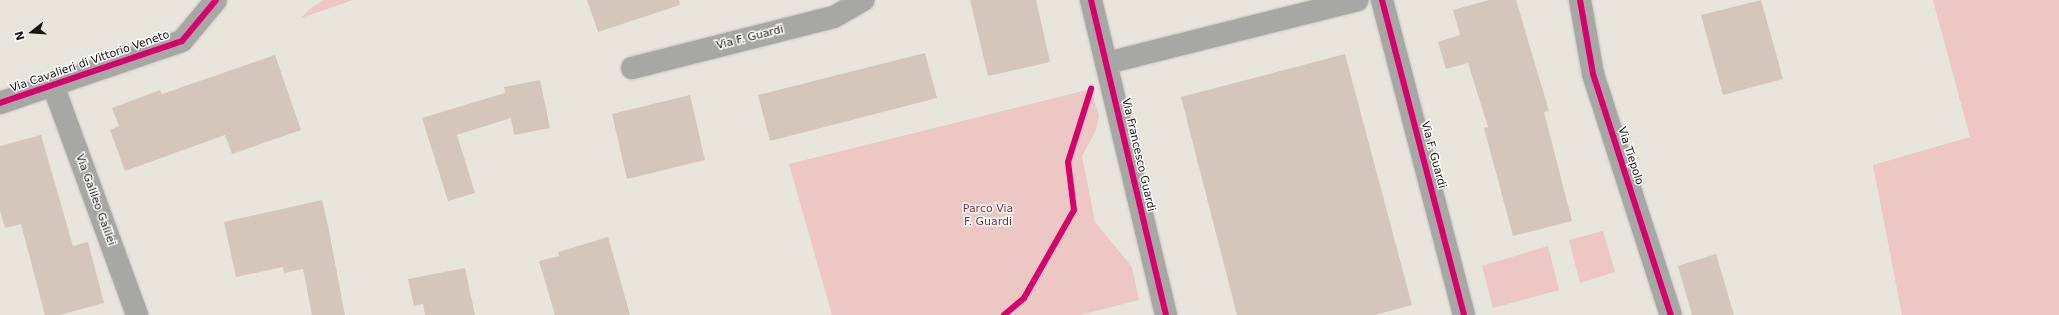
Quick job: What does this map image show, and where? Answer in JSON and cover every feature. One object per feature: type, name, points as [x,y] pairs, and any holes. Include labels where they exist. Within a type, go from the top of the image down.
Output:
[{"type":"street","name":"Via Cavalieri di Vittorio Veneto","points":[[0,103],[182,41],[216,0]]},
{"type":"street","name":"Via F. Guardi","points":[[632,68],[834,17],[864,0]]},
{"type":"street","name":"Via Francesco Guardi","points":[[1091,0],[1166,315]]},
{"type":"street","points":[[1106,63],[1357,0]]},
{"type":"street","name":"Via F. Guardi","points":[[1382,0],[1464,315]]},
{"type":"street","name":"Via Tiepolo","points":[[1580,0],[1593,74],[1671,315]]},
{"type":"street","name":"Via Galileo Galilei","points":[[53,85],[137,315]]},
{"type":"green space","points":[[324,0],[353,0],[301,18],[312,7]]},
{"type":"green space","points":[[1933,0],[2059,0],[2059,315],[1902,315],[1873,165],[1970,137]]},
{"type":"green space","name":"Parco Via F. Guardi","points":[[1091,89],[1099,116],[1096,130],[1082,156],[1095,222],[1132,267],[1139,300],[1080,315],[832,315],[789,164]]},
{"type":"green space","points":[[1603,231],[1615,272],[1580,283],[1569,240]]},
{"type":"green space","points":[[1548,246],[1559,290],[1493,308],[1482,266]]},
{"type":"building","points":[[587,0],[679,0],[680,5],[598,32]]},
{"type":"building","points":[[970,0],[1036,0],[1050,62],[988,76]]},
{"type":"building","points":[[1489,0],[1516,0],[1549,111],[1544,112],[1572,221],[1513,236],[1484,128],[1488,127],[1468,63],[1446,69],[1438,42],[1460,35],[1453,10]]},
{"type":"building","points":[[1761,0],[1783,79],[1723,95],[1701,15]]},
{"type":"building","points":[[925,53],[937,98],[770,141],[758,95]]},
{"type":"building","points":[[1345,54],[1412,305],[1375,315],[1237,315],[1181,97]]},
{"type":"building","points":[[275,55],[301,130],[232,154],[225,135],[125,171],[110,130],[119,126],[112,108],[160,90],[162,94]]},
{"type":"building","points":[[540,80],[550,128],[514,135],[511,118],[457,135],[475,193],[448,201],[422,118],[505,93],[504,87]]},
{"type":"building","points":[[690,95],[705,160],[627,179],[612,114]]},
{"type":"building","points":[[41,135],[73,246],[88,242],[104,303],[59,315],[45,315],[21,224],[5,228],[0,211],[0,146]]},
{"type":"building","points":[[322,200],[345,315],[312,315],[303,269],[284,273],[283,267],[236,277],[224,222]]},
{"type":"building","points":[[608,237],[630,315],[555,315],[539,261],[559,256],[558,252]]},
{"type":"building","points":[[1716,254],[1734,315],[1692,315],[1678,266]]},
{"type":"building","points":[[465,268],[475,315],[425,315],[423,304],[414,306],[408,279]]},
{"type":"cycle path","points":[[0,103],[182,41],[216,0]]},
{"type":"cycle path","points":[[1091,0],[1166,315]]},
{"type":"cycle path","points":[[1382,0],[1464,315]]},
{"type":"cycle path","points":[[1580,0],[1593,74],[1671,315]]},
{"type":"cycle path","points":[[1004,315],[1024,298],[1074,210],[1068,162],[1091,89]]}]
